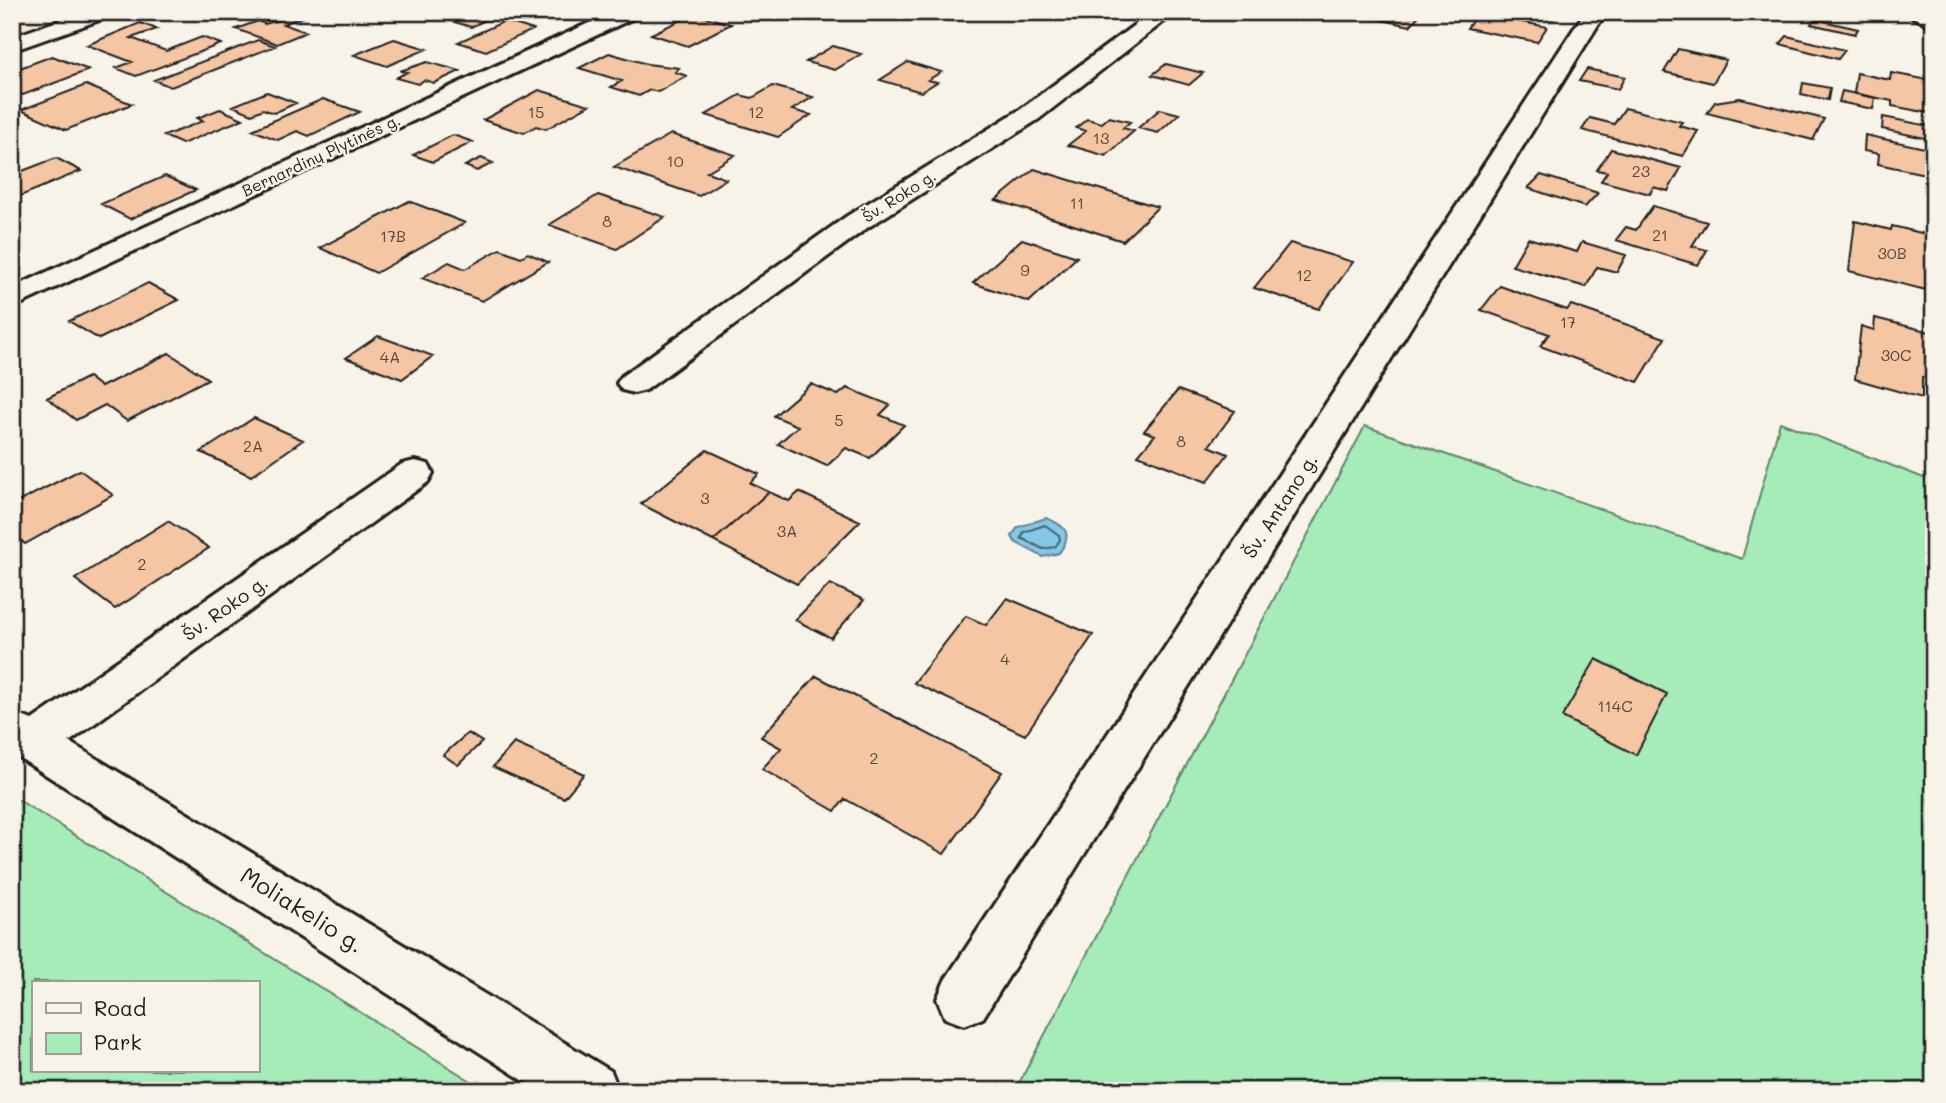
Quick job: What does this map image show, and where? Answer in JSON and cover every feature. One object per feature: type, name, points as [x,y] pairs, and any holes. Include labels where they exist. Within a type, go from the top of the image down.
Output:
[{"type":"street","points":[[12,44],[104,12]]},
{"type":"street","name":"Bernardinų Plytinės g.","points":[[12,299],[631,12]]},
{"type":"street","name":"Šv. Roko g.","points":[[634,383],[858,222],[1030,114],[1166,12]]},
{"type":"street","name":"Šv. Antano g.","points":[[964,999],[1596,12]]},
{"type":"street","points":[[1919,12],[1934,21]]},
{"type":"street","name":"Šv. Roko g.","points":[[23,737],[415,473]]},
{"type":"street","name":"Moliakelio g.","points":[[23,737],[592,1091]]},
{"type":"shaded area","points":[[12,12],[74,12],[12,33]]},
{"type":"green space","points":[[1780,422],[1934,482],[1934,1091],[1015,1091],[1365,426],[1742,559]]},
{"type":"green space","points":[[12,796],[487,1091],[12,1091]]},
{"type":"water","points":[[1046,518],[1066,531],[1066,541],[1059,553],[1043,557],[1015,542],[1012,536],[1018,527]]},
{"type":"building","points":[[444,12],[479,12],[494,16],[471,27],[435,16]]},
{"type":"building","points":[[1372,12],[1422,12],[1410,26],[1368,17]]},
{"type":"building","points":[[1520,12],[1558,12],[1553,19]]},
{"type":"building","points":[[1478,13],[1547,27],[1537,42],[1467,28]]},
{"type":"building","points":[[694,14],[731,24],[688,46],[651,34]]},
{"type":"building","points":[[296,15],[303,17],[283,24],[306,32],[277,44],[236,29],[258,21],[265,24]]},
{"type":"building","points":[[1814,19],[1858,29],[1855,34],[1811,24]]},
{"type":"building","points":[[505,21],[533,30],[486,51],[458,42]]},
{"type":"building","points":[[140,23],[157,29],[131,38],[166,51],[202,37],[221,44],[136,76],[116,68],[132,62],[87,45]]},
{"type":"building","points":[[1787,36],[1845,50],[1838,59],[1780,44]]},
{"type":"building","points":[[394,39],[427,49],[387,66],[354,55]]},
{"type":"building","points":[[258,40],[275,46],[171,87],[154,80]]},
{"type":"building","points":[[833,46],[861,54],[835,70],[806,62]]},
{"type":"building","points":[[1678,49],[1726,60],[1713,83],[1664,72]]},
{"type":"building","points":[[609,53],[647,64],[679,68],[675,72],[687,76],[658,92],[650,90],[639,96],[611,87],[622,81],[579,68]]},
{"type":"building","points":[[52,56],[89,70],[23,95],[12,91],[12,71]]},
{"type":"building","points":[[427,62],[460,71],[434,83],[424,80],[418,84],[396,78],[407,72],[400,71]]},
{"type":"building","points":[[908,62],[941,72],[928,80],[937,82],[921,92],[880,80]]},
{"type":"building","points":[[1166,64],[1203,73],[1189,85],[1152,75]]},
{"type":"building","points":[[1587,69],[1625,77],[1618,89],[1579,81]]},
{"type":"building","points":[[1857,73],[1890,80],[1891,73],[1934,81],[1934,114],[1892,106],[1892,101],[1854,93]]},
{"type":"building","points":[[1803,83],[1830,88],[1828,100],[1801,94]]},
{"type":"building","points":[[86,85],[132,104],[66,130],[21,110]]},
{"type":"building","points":[[773,86],[813,97],[792,110],[811,115],[778,137],[706,115],[740,95],[752,98]]},
{"type":"building","points":[[539,90],[589,105],[546,129],[536,126],[524,133],[483,120]]},
{"type":"building","points":[[1842,91],[1875,98],[1873,109],[1839,102]]},
{"type":"building","points":[[267,92],[296,103],[274,113],[263,109],[252,114],[233,106]]},
{"type":"building","points":[[1740,98],[1824,119],[1813,140],[1707,113],[1715,102]]},
{"type":"building","points":[[323,99],[360,112],[309,136],[297,131],[278,140],[252,130]]},
{"type":"building","points":[[1625,108],[1682,122],[1679,126],[1698,131],[1683,156],[1582,130],[1590,118],[1614,124]]},
{"type":"building","points":[[220,109],[243,119],[182,144],[164,136],[203,121],[197,118]]},
{"type":"building","points":[[1160,109],[1179,114],[1158,133],[1138,128]]},
{"type":"building","points":[[1109,117],[1130,122],[1123,128],[1134,131],[1106,156],[1068,145],[1086,131],[1076,128],[1087,119],[1102,123]]},
{"type":"building","points":[[1883,117],[1934,127],[1934,140],[1882,129]]},
{"type":"building","points":[[671,134],[735,155],[707,172],[726,179],[699,196],[614,167]]},
{"type":"building","points":[[453,135],[473,142],[433,162],[413,155]]},
{"type":"building","points":[[1865,135],[1934,150],[1934,176],[1878,164],[1879,154],[1864,151]]},
{"type":"building","points":[[1611,149],[1681,168],[1668,191],[1653,187],[1650,194],[1601,181],[1607,172],[1597,170]]},
{"type":"building","points":[[56,158],[81,171],[18,197],[12,194],[12,175]]},
{"type":"building","points":[[481,158],[493,163],[477,171],[465,166]]},
{"type":"building","points":[[1034,169],[1158,207],[1123,241],[996,200]]},
{"type":"building","points":[[1541,175],[1598,193],[1585,207],[1528,188]]},
{"type":"building","points":[[165,176],[196,190],[130,219],[101,204]]},
{"type":"building","points":[[598,195],[665,217],[617,249],[549,225]]},
{"type":"building","points":[[409,201],[465,223],[376,273],[320,248]]},
{"type":"building","points":[[1653,206],[1707,222],[1692,246],[1707,250],[1698,265],[1616,240],[1626,227],[1636,230]]},
{"type":"building","points":[[1855,221],[1891,230],[1892,226],[1934,236],[1934,292],[1849,271]]},
{"type":"building","points":[[1528,238],[1577,252],[1582,242],[1626,255],[1617,272],[1597,267],[1586,287],[1512,266]]},
{"type":"building","points":[[1022,239],[1077,257],[1029,302],[973,283]]},
{"type":"building","points":[[1290,243],[1353,262],[1319,309],[1254,288]]},
{"type":"building","points":[[500,249],[521,257],[528,253],[548,262],[482,301],[422,278],[449,262],[465,269]]},
{"type":"building","points":[[148,283],[179,300],[99,339],[69,321]]},
{"type":"building","points":[[1500,286],[1567,310],[1571,305],[1665,338],[1638,382],[1540,346],[1549,334],[1481,310]]},
{"type":"building","points":[[1875,318],[1934,333],[1934,380],[1922,377],[1922,398],[1855,379],[1861,326],[1874,330]]},
{"type":"building","points":[[378,336],[433,356],[402,379],[346,358]]},
{"type":"building","points":[[169,353],[208,379],[127,421],[105,405],[76,420],[47,398],[88,377],[101,387]]},
{"type":"building","points":[[811,384],[838,395],[847,388],[890,405],[880,415],[904,425],[870,458],[846,448],[827,466],[778,444],[798,426],[774,416]]},
{"type":"building","points":[[1178,390],[1235,411],[1209,446],[1228,454],[1207,482],[1138,455],[1155,435],[1144,431]]},
{"type":"building","points":[[254,418],[303,440],[251,476],[201,452]]},
{"type":"building","points":[[707,450],[759,474],[750,483],[769,492],[713,541],[641,504]]},
{"type":"building","points":[[80,470],[113,495],[25,544],[18,538],[12,541],[12,505]]},
{"type":"building","points":[[769,492],[789,501],[799,492],[860,521],[797,584],[713,541]]},
{"type":"building","points":[[168,521],[209,548],[115,609],[75,579]]},
{"type":"building","points":[[830,584],[864,600],[831,638],[795,620]]},
{"type":"building","points":[[1007,598],[1093,635],[1025,735],[914,683],[966,616],[986,625]]},
{"type":"building","points":[[1596,659],[1667,694],[1636,755],[1562,717]]},
{"type":"building","points":[[816,676],[1002,772],[944,854],[845,799],[835,811],[762,769],[781,748],[761,737]]},
{"type":"building","points":[[468,733],[482,742],[458,765],[443,755]]},
{"type":"building","points":[[514,743],[584,774],[564,798],[493,767]]}]
